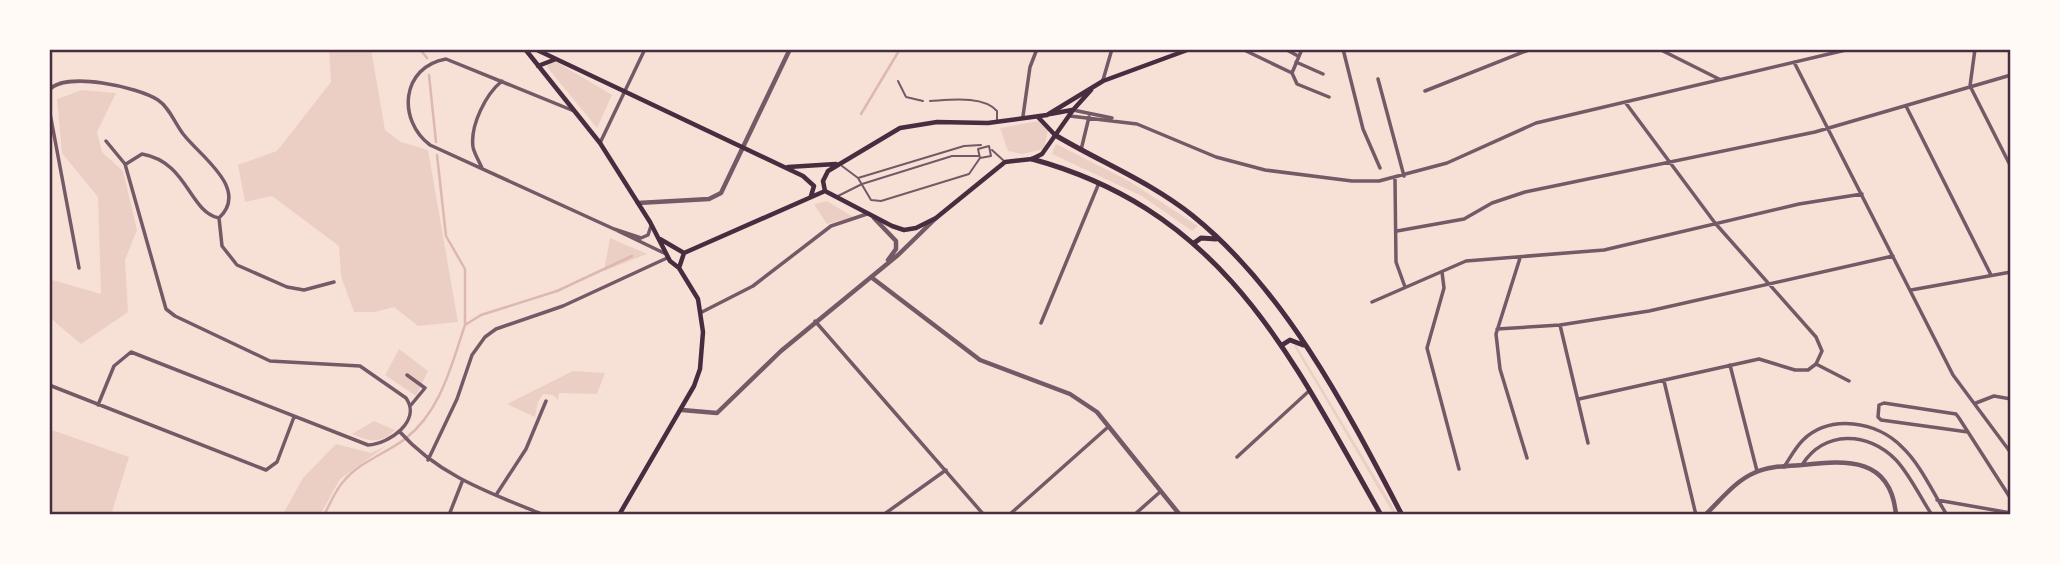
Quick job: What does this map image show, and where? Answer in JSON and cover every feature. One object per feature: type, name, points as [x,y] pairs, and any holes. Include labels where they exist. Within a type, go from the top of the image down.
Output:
[{"type":"main road","points":[[525,49],[600,143],[650,222],[667,256],[679,268],[698,299],[702,312],[700,369],[682,410],[619,515]]},
{"type":"main road","points":[[535,49],[803,176],[814,186],[811,196]]},
{"type":"main road","points":[[1047,115],[1103,81],[1186,50]]},
{"type":"main road","points":[[538,66],[556,59]]},
{"type":"main road","points":[[825,191],[873,218],[904,230],[936,218],[1004,162],[1032,159],[1045,151],[1073,110],[1095,86]]},
{"type":"main road","points":[[825,191],[826,174],[839,164],[883,135],[913,124],[997,122],[1073,110]]},
{"type":"main road","points":[[1037,117],[1055,135],[1168,198],[1219,239],[1252,272],[1305,346],[1402,515]]},
{"type":"main road","points":[[1032,159],[1099,183],[1153,213],[1194,243],[1243,290],[1282,345],[1381,515]]},
{"type":"main road","points":[[784,167],[839,164]]},
{"type":"main road","points":[[679,268],[684,253],[825,191]]},
{"type":"main road","points":[[1194,243],[1206,237],[1219,239]]},
{"type":"main road","points":[[660,239],[684,253]]},
{"type":"main road","points":[[1282,345],[1293,340],[1305,346]]},
{"type":"street","points":[[600,143],[645,49]]},
{"type":"street","points":[[638,203],[715,197],[725,188],[790,49]]},
{"type":"street","points":[[1023,116],[1030,67],[1037,49]]},
{"type":"street","points":[[1103,81],[1112,49]]},
{"type":"street","points":[[1242,49],[1292,73],[1297,84],[1329,97]]},
{"type":"street","points":[[1285,49],[1298,56]]},
{"type":"street","points":[[1292,73],[1301,49]]},
{"type":"street","points":[[1343,49],[1363,129],[1380,167]]},
{"type":"street","points":[[1425,92],[1531,49]]},
{"type":"street","points":[[1658,49],[1721,80]]},
{"type":"street","points":[[1068,117],[1114,119],[1151,128],[1206,154],[1265,170],[1352,181],[1395,178],[1447,163],[1536,123],[1850,49]]},
{"type":"street","points":[[1975,49],[1970,86],[2011,167]]},
{"type":"street","points":[[579,114],[446,59],[427,67],[413,84],[408,103],[412,128],[430,145],[667,256]]},
{"type":"street","points":[[1794,61],[1953,374],[2011,453]]},
{"type":"street","points":[[1296,62],[1322,74]]},
{"type":"street","points":[[1397,231],[1464,219],[1492,203],[1525,192],[1829,127],[2011,75]]},
{"type":"street","points":[[1378,79],[1404,176]]},
{"type":"street","points":[[482,170],[473,147],[474,138],[486,98],[502,80]]},
{"type":"street","points":[[49,81],[55,84],[74,82],[114,85],[144,94],[163,104],[184,136],[214,165],[227,186],[229,203],[226,212],[219,219]]},
{"type":"street","points":[[49,90],[55,84]]},
{"type":"street","points":[[1579,399],[1768,359],[1801,371],[1816,364],[1822,351],[1816,337],[1715,223],[1625,102]]},
{"type":"street","points":[[1906,106],[1991,275]]},
{"type":"street","points":[[49,108],[79,268]]},
{"type":"street","points":[[1073,110],[1100,113],[1114,119]]},
{"type":"street","points":[[1081,150],[1089,117]]},
{"type":"street","points":[[106,141],[125,164],[166,309],[175,316],[270,360],[360,366],[394,388],[411,405]]},
{"type":"street","points":[[125,164],[142,154],[163,160],[182,178],[206,212],[219,219]]},
{"type":"street","points":[[1395,178],[1396,262],[1405,287]]},
{"type":"street","points":[[1041,323],[1099,183]]},
{"type":"street","points":[[1372,302],[1480,258],[1520,258],[1604,250],[1715,223],[1862,194]]},
{"type":"street","points":[[702,312],[753,286],[831,226],[867,215]]},
{"type":"street","points":[[873,218],[897,241],[896,249],[886,264]]},
{"type":"street","points":[[682,410],[717,413],[816,321],[871,277],[936,218]]},
{"type":"street","points":[[219,219],[222,246],[237,265],[287,287],[304,290],[334,282]]},
{"type":"street","points":[[614,229],[641,238],[648,235],[650,222]]},
{"type":"street","points":[[428,460],[457,399],[472,355],[485,337],[496,329],[563,306],[667,256]]},
{"type":"street","points":[[1497,329],[1560,326],[1770,286],[1893,256]]},
{"type":"street","points":[[1520,258],[1497,329],[1500,369],[1527,458]]},
{"type":"street","points":[[1442,272],[1444,288],[1427,348],[1459,469]]},
{"type":"street","points":[[1911,290],[2011,272]]},
{"type":"street","points":[[871,277],[981,360],[1070,394],[1097,412],[1180,515]]},
{"type":"street","points":[[816,321],[985,515]]},
{"type":"street","points":[[1560,326],[1588,443]]},
{"type":"street","points":[[99,405],[114,366],[131,352],[368,445],[389,440],[401,433],[411,413],[411,405],[425,388],[407,375]]},
{"type":"street","points":[[1816,364],[1849,381]]},
{"type":"street","points":[[1730,365],[1757,471]]},
{"type":"street","points":[[1664,380],[1696,515]]},
{"type":"street","points":[[49,385],[260,469],[271,469],[277,461],[294,417]]},
{"type":"street","points":[[1237,457],[1309,391]]},
{"type":"street","points":[[1975,403],[1994,396],[2011,399]]},
{"type":"street","points":[[496,495],[526,449],[546,401]]},
{"type":"street","points":[[1968,432],[1881,420],[1878,415],[1880,405],[1884,403],[1950,411],[1959,418],[1968,432],[2011,499]]},
{"type":"street","points":[[1784,467],[1803,440],[1815,431],[1846,423],[1878,430],[1903,447],[1947,515]]},
{"type":"street","points":[[1009,515],[1110,426]]},
{"type":"street","points":[[401,433],[428,460],[463,482],[544,515]]},
{"type":"street","points":[[1802,465],[1810,453],[1828,441],[1853,438],[1866,441],[1898,462],[1932,515]]},
{"type":"street","points":[[1705,515],[1741,481],[1757,471],[1848,460],[1872,469],[1890,490],[1896,515]]},
{"type":"street","points":[[883,515],[946,470]]},
{"type":"street","points":[[449,515],[463,482]]},
{"type":"street","points":[[1134,515],[1160,492]]},
{"type":"street","points":[[1937,500],[2011,513]]},
{"type":"lane","points":[[898,81],[906,97],[923,101]]},
{"type":"lane","points":[[930,101],[961,100],[992,106],[997,111],[997,122]]},
{"type":"lane","points":[[858,178],[964,146],[982,146],[992,150],[1004,162]]},
{"type":"lane","points":[[839,164],[858,178],[871,200],[881,201],[969,174],[982,146]]},
{"type":"lane","points":[[833,197],[862,184],[952,156],[989,158],[992,150]]},
{"type":"shaded area","points":[[329,49],[371,49],[385,130],[401,142],[428,150],[458,322],[418,326],[394,307],[375,312],[354,312],[341,276],[339,246],[272,196],[245,202],[238,165],[277,151],[331,82]]},
{"type":"shaded area","points":[[555,61],[612,95],[597,128],[547,67]]},
{"type":"shaded area","points":[[82,90],[116,93],[97,132],[102,152],[123,171],[137,230],[125,260],[128,312],[81,344],[49,317],[49,279],[101,294],[98,197],[62,153],[57,99]]},
{"type":"shaded area","points":[[1038,121],[1048,130],[1044,149],[1022,154],[1008,151],[1000,128]]},
{"type":"shaded area","points":[[1056,144],[1129,181],[1198,226],[1192,231],[1142,196],[1052,154]]},
{"type":"shaded area","points":[[827,201],[853,217],[827,224],[814,204]]},
{"type":"shaded area","points":[[610,238],[647,254],[604,271]]},
{"type":"shaded area","points":[[1296,345],[1398,515],[1394,515],[1294,346]]},
{"type":"shaded area","points":[[399,349],[428,371],[416,396],[385,375]]},
{"type":"shaded area","points":[[573,371],[605,373],[597,394],[559,393],[558,400],[553,395],[543,394],[535,417],[507,404]]},
{"type":"shaded area","points":[[374,421],[395,430],[379,440],[352,434]]},
{"type":"shaded area","points":[[49,429],[129,457],[111,515],[49,515]]},
{"type":"shaded area","points":[[336,444],[371,453],[386,446],[340,479],[320,515],[283,514],[303,478]]},
{"type":"waterway","points":[[420,49],[427,58]]},
{"type":"waterway","points":[[861,114],[900,49]]},
{"type":"waterway","points":[[429,75],[436,142]]},
{"type":"waterway","points":[[437,155],[446,236],[465,269],[465,325]]},
{"type":"waterway","points":[[324,515],[349,475],[405,439],[428,415],[443,387],[465,325],[481,315],[557,291],[632,256]]}]
